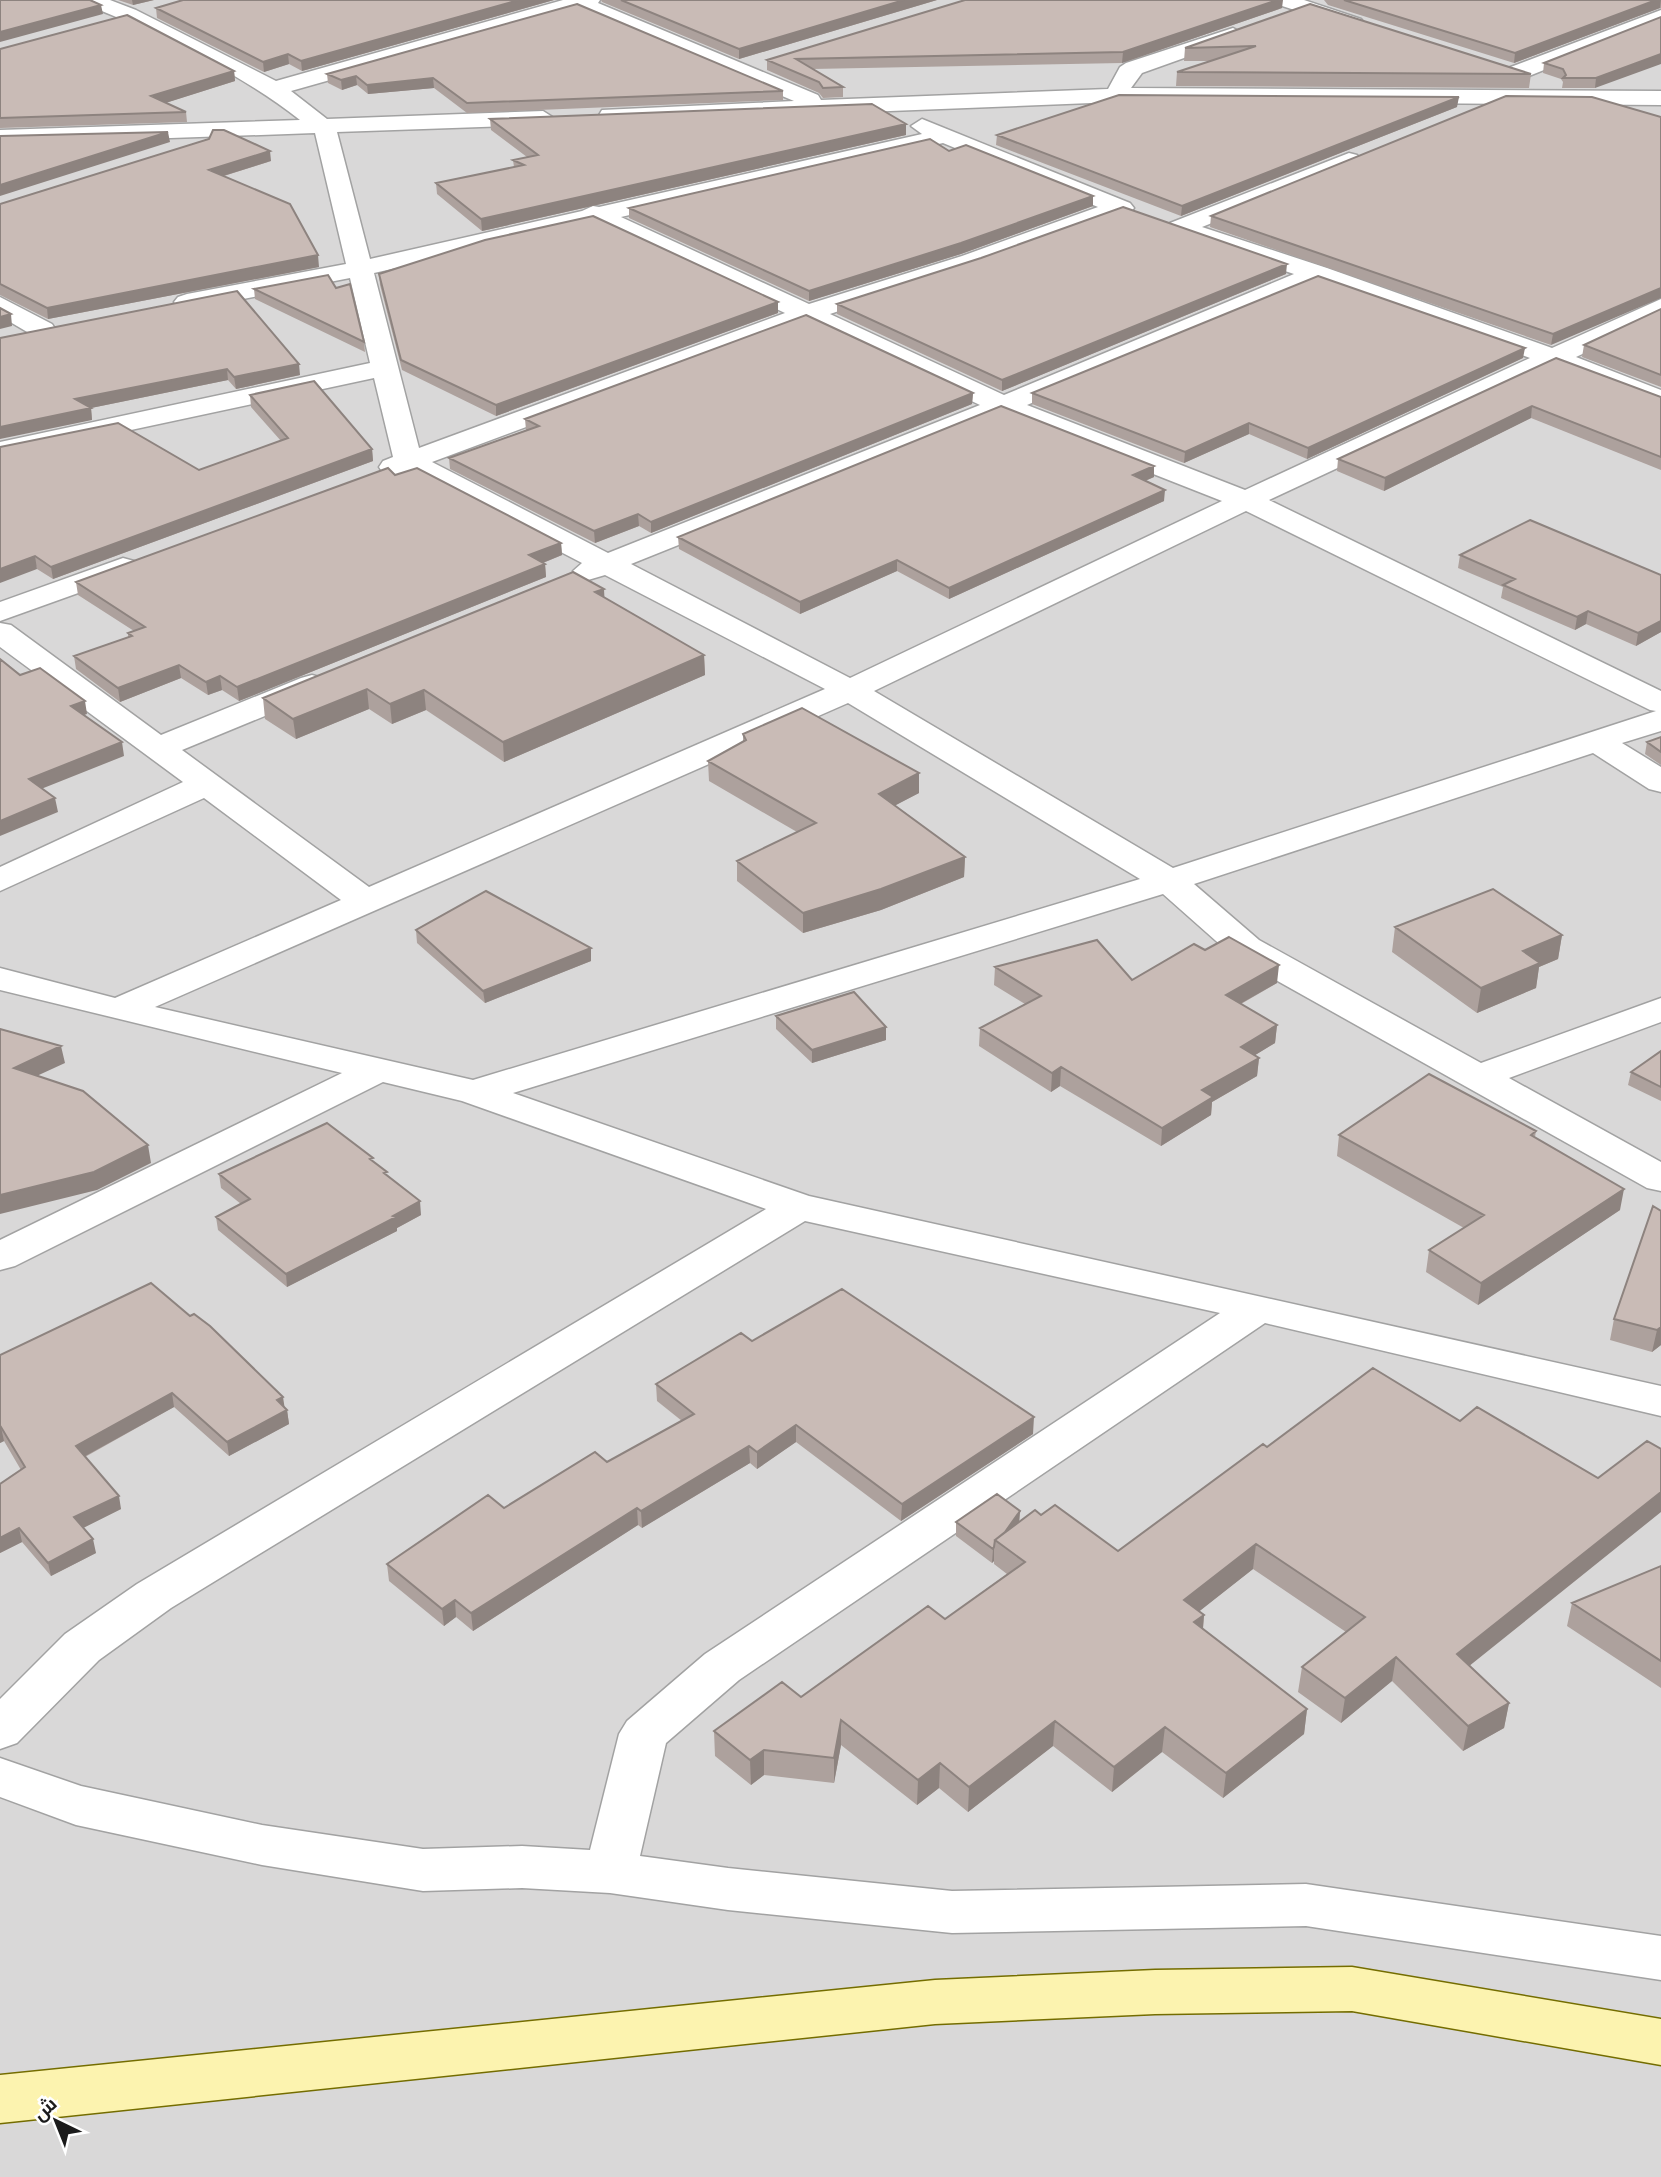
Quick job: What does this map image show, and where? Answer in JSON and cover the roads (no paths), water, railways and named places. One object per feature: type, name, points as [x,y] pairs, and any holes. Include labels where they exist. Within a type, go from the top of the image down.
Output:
[{"type":"main road","points":[[0,2099],[935,2002],[1155,1992],[1352,1989],[1661,2042]]},
{"type":"street","points":[[91,0],[130,14],[274,89],[325,128],[382,368],[408,461],[850,690],[1169,881],[1246,948],[1475,1078],[1661,1179]]},
{"type":"street","points":[[1283,0],[1374,29]]},
{"type":"street","points":[[1116,95],[1128,72],[1134,68],[1335,0]]},
{"type":"street","points":[[274,89],[581,1],[822,105]]},
{"type":"street","points":[[91,25],[164,6]]},
{"type":"street","points":[[1448,121],[1514,84],[1661,16]]},
{"type":"street","points":[[737,70],[776,59]]},
{"type":"street","points":[[1490,65],[1514,84]]},
{"type":"street","points":[[587,116],[871,103],[1514,84],[1585,96],[1661,119]]},
{"type":"street","points":[[1585,96],[1661,98]]},
{"type":"street","points":[[871,103],[944,136],[1139,214],[1554,355],[1661,400]]},
{"type":"street","points":[[0,137],[325,128],[559,117]]},
{"type":"street","points":[[167,153],[244,129]]},
{"type":"street","points":[[0,149],[42,135]]},
{"type":"street","points":[[161,307],[359,269],[944,136]]},
{"type":"street","points":[[1179,228],[1371,152]]},
{"type":"street","points":[[593,214],[1003,405],[1247,500],[1661,704]]},
{"type":"street","points":[[370,475],[808,313],[971,261],[1139,214]]},
{"type":"street","points":[[566,580],[1003,405],[1318,273]]},
{"type":"street","points":[[0,305],[43,330]]},
{"type":"street","points":[[118,1010],[850,690],[1554,355],[1661,307]]},
{"type":"street","points":[[11,337],[69,325]]},
{"type":"street","points":[[0,450],[382,368]]},
{"type":"street","points":[[0,612],[153,556]]},
{"type":"street","points":[[0,632],[204,785],[365,901]]},
{"type":"street","points":[[157,749],[336,675]]},
{"type":"street","points":[[474,1092],[1169,881],[1661,720]]},
{"type":"street","points":[[1596,741],[1661,782]]},
{"type":"street","points":[[0,880],[204,785]]},
{"type":"street","points":[[0,979],[118,1010],[474,1092],[799,1207],[1258,1308],[1661,1401]]},
{"type":"street","points":[[1475,1078],[1661,1009]]},
{"type":"street","points":[[0,1257],[378,1070]]},
{"type":"street","points":[[0,1730],[82,1647],[154,1596],[799,1207]]},
{"type":"street","points":[[610,1872],[644,1734],[722,1667],[1258,1308]]},
{"type":"street","points":[[0,1777],[76,1805],[262,1846],[423,1870],[522,1867],[610,1872],[728,1889],[952,1912],[1306,1905],[1661,1958]]}]
